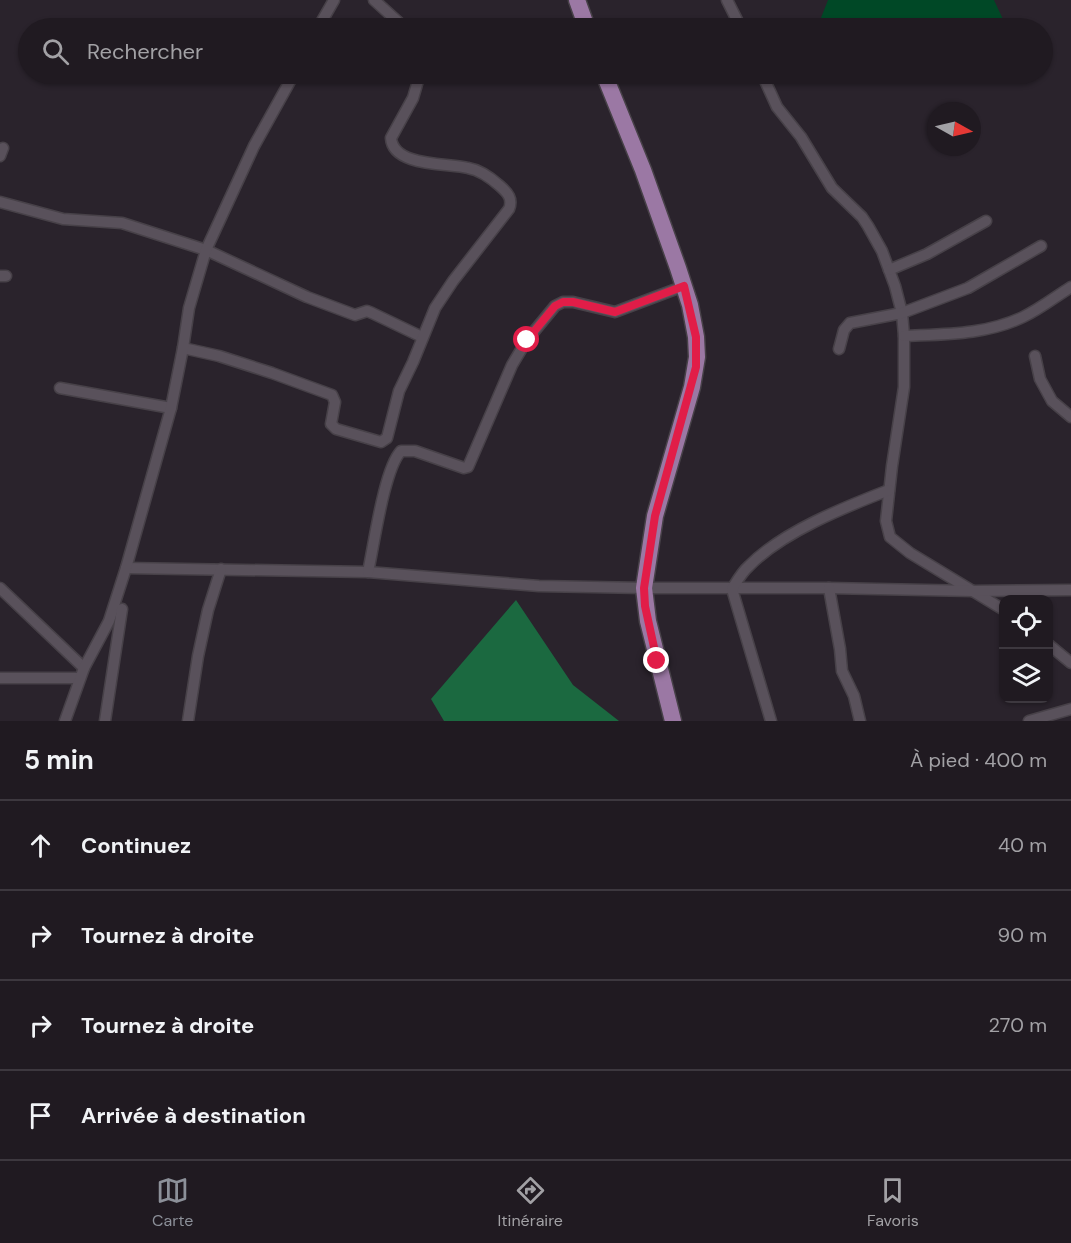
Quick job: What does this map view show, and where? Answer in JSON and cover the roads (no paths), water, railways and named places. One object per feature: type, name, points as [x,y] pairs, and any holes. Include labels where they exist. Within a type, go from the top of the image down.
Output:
[{"type":"main road","points":[[577,0],[583,18]]},
{"type":"main road","points":[[608,84],[643,170],[684,286],[696,337],[696,367],[655,516],[644,588],[648,621],[673,721]]},
{"type":"street","points":[[324,18],[334,0]]},
{"type":"street","points":[[374,0],[394,18]]},
{"type":"street","points":[[727,0],[736,18]]},
{"type":"street","points":[[65,721],[82,673],[109,621],[126,568],[171,408],[189,308],[206,250],[254,146],[288,84]]},
{"type":"street","points":[[183,348],[219,356],[332,395],[335,402],[331,419],[333,427],[342,432],[381,442],[387,438],[399,391],[441,297],[509,210],[511,204],[509,195],[503,188],[484,174],[470,168],[426,164],[394,148],[391,138],[413,98],[417,84]]},
{"type":"street","points":[[767,84],[777,107],[801,137],[832,188],[868,226],[882,251],[902,313],[904,387],[886,521],[890,537],[910,553],[999,607]]},
{"type":"street","points":[[0,202],[63,219],[122,223],[206,250],[307,297],[354,315],[368,311],[422,338]]},
{"type":"street","points":[[889,270],[927,254],[986,220]]},
{"type":"street","points":[[839,350],[846,325],[902,313],[982,282],[1041,246]]},
{"type":"street","points":[[368,572],[388,480],[397,455],[401,451],[415,451],[464,468],[468,466],[512,365],[527,340],[555,306],[563,302],[573,302],[615,312],[684,286]]},
{"type":"street","points":[[904,336],[967,333],[993,328],[1024,316],[1071,287]]},
{"type":"street","points":[[1035,356],[1040,379],[1052,401],[1071,417]]},
{"type":"street","points":[[60,388],[171,408]]},
{"type":"street","points":[[732,589],[748,566],[778,543],[853,504],[889,490]]},
{"type":"street","points":[[126,568],[368,572],[512,585],[732,589],[1071,590]]},
{"type":"street","points":[[188,721],[191,693],[208,610],[220,569]]},
{"type":"street","points":[[0,588],[27,612],[82,673]]},
{"type":"street","points":[[829,588],[842,671],[854,696],[860,721]]},
{"type":"street","points":[[732,589],[771,721]]},
{"type":"street","points":[[105,721],[122,609]]},
{"type":"street","points":[[1053,648],[1071,663]]},
{"type":"street","points":[[0,678],[82,673]]},
{"type":"street","points":[[1029,721],[1071,709]]}]
